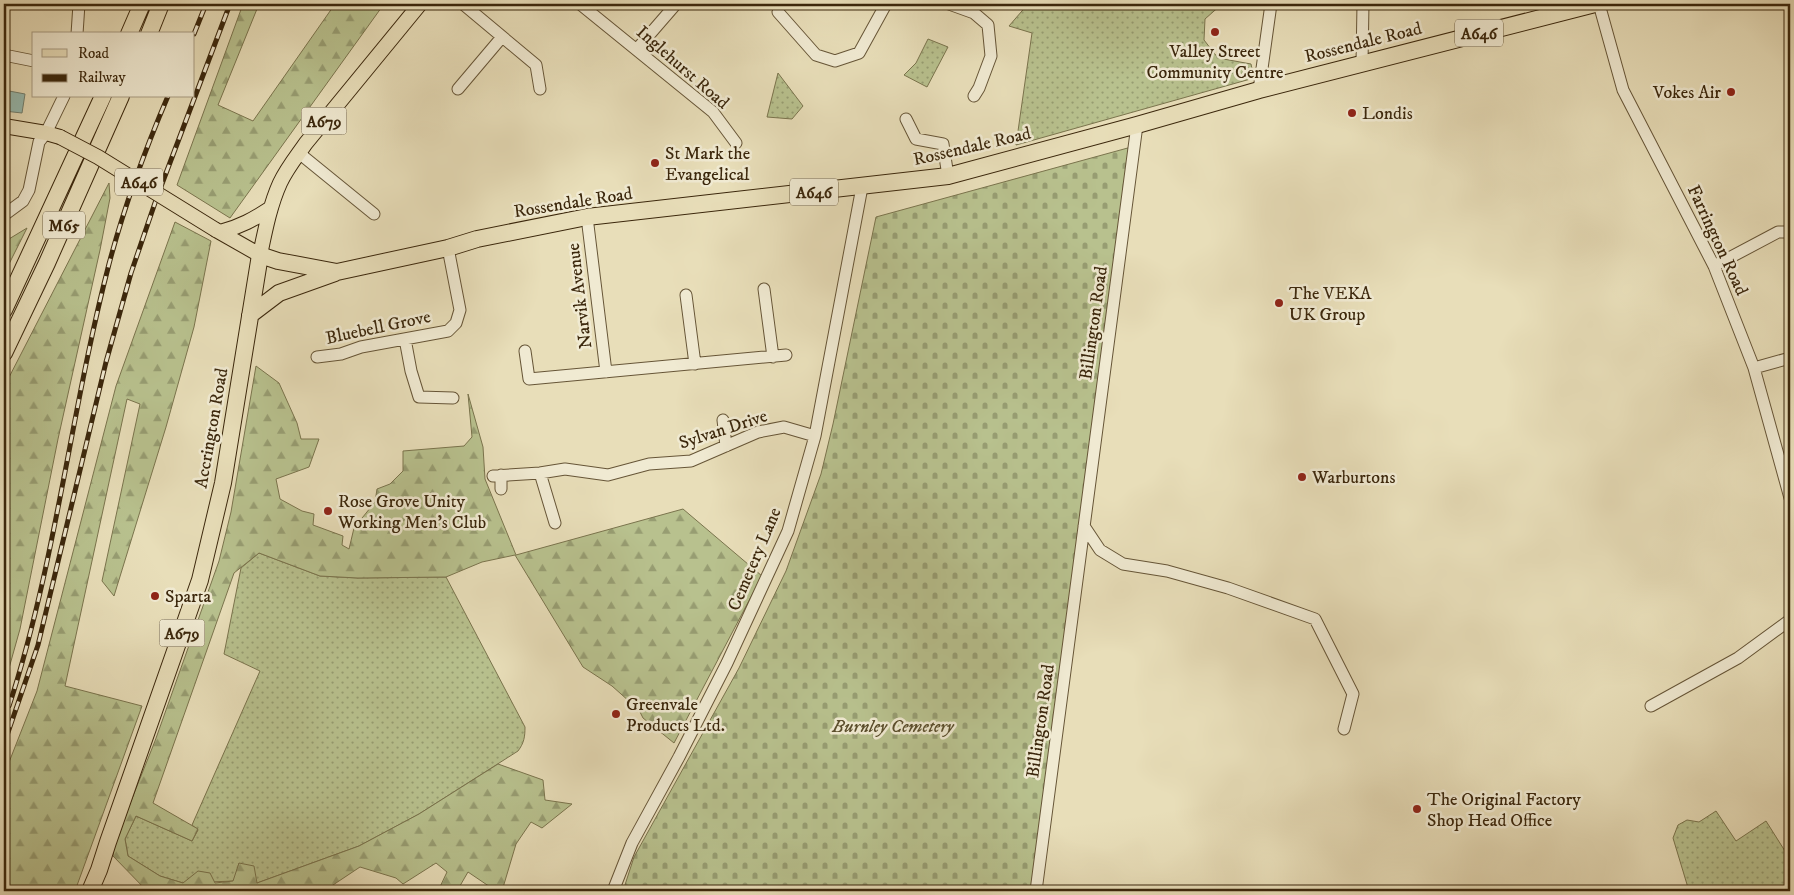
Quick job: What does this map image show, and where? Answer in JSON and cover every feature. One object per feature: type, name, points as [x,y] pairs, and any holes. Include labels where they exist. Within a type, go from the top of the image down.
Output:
[{"type":"highway","points":[[130,32],[142,4]]},
{"type":"highway","points":[[149,32],[161,4]]},
{"type":"highway","name":"Rossendale Road","points":[[260,255],[278,261],[337,272],[448,248],[477,239],[587,217],[948,176],[1259,90],[1595,4]]},
{"type":"highway","name":"M65","points":[[4,310],[102,98]]},
{"type":"highway","name":"M65","points":[[4,353],[47,263],[120,98]]},
{"type":"highway","name":"Accrington Road","points":[[90,891],[200,580],[223,483],[260,255]]},
{"type":"highway","points":[[250,315],[279,293],[337,272]]},
{"type":"main road","name":"Accrington Road","points":[[260,255],[271,208],[280,183],[298,153],[420,4]]},
{"type":"main road","name":"A646","points":[[4,126],[53,135],[91,153],[260,255]]},
{"type":"main road","points":[[218,231],[237,228],[271,208]]},
{"type":"street","points":[[77,32],[79,4]]},
{"type":"street","points":[[463,4],[536,65],[540,89]]},
{"type":"street","name":"Inglehurst Road","points":[[580,4],[713,112],[736,143]]},
{"type":"street","points":[[637,49],[676,4]]},
{"type":"street","points":[[778,12],[816,55],[835,61],[859,53],[886,4]]},
{"type":"street","points":[[949,4],[964,6],[988,25],[992,56],[974,96]]},
{"type":"street","points":[[1259,90],[1271,4]]},
{"type":"street","points":[[1362,63],[1363,4]]},
{"type":"street","name":"Farrington Road","points":[[1599,4],[1623,90],[1714,266],[1754,368],[1790,498]]},
{"type":"street","points":[[458,89],[502,37]]},
{"type":"street","points":[[4,55],[32,61]]},
{"type":"street","points":[[4,215],[23,201],[29,190],[39,142],[53,135],[63,98]]},
{"type":"street","points":[[906,119],[916,139],[943,144],[948,176]]},
{"type":"street","name":"Billington Road","points":[[1036,891],[1137,125]]},
{"type":"street","points":[[298,153],[374,214]]},
{"type":"street","name":"Cemetery Lane","points":[[613,891],[632,843],[679,757],[722,671],[788,531],[815,436],[862,186]]},
{"type":"street","name":"Narvik Avenue","points":[[587,217],[606,372]]},
{"type":"street","points":[[1714,266],[1778,232],[1790,232]]},
{"type":"street","name":"Bluebell Grove","points":[[317,357],[341,354],[361,347],[448,331],[456,323],[460,310],[448,248]]},
{"type":"street","points":[[764,289],[773,357]]},
{"type":"street","points":[[686,295],[695,364]]},
{"type":"street","points":[[406,339],[419,397],[453,398]]},
{"type":"street","points":[[525,350],[529,379],[786,356]]},
{"type":"street","points":[[1754,368],[1790,358]]},
{"type":"street","points":[[723,420],[726,446]]},
{"type":"street","name":"Sylvan Drive","points":[[501,489],[497,475],[540,473],[566,469],[608,475],[649,464],[691,462],[758,432],[784,427],[815,436]]},
{"type":"street","points":[[540,473],[555,523]]},
{"type":"street","points":[[1084,526],[1100,550],[1123,564],[1167,571],[1228,588],[1315,619],[1353,694],[1344,729]]},
{"type":"street","points":[[1651,706],[1738,658],[1790,620]]},
{"type":"green space","points":[[243,4],[259,4],[218,105],[253,121],[335,4],[384,4],[230,218],[177,185]]},
{"type":"green space","points":[[1028,4],[1222,4],[1205,19],[1204,40],[1218,58],[1251,64],[1254,78],[1016,145],[1032,33],[1009,26]]},
{"type":"green space","points":[[928,39],[948,47],[927,87],[904,75],[916,63]]},
{"type":"green space","points":[[778,73],[803,106],[792,119],[767,117]]},
{"type":"green space","name":"Burnley Cemetery","points":[[1135,146],[1036,891],[623,891],[634,857],[739,668],[786,571],[821,474],[876,217]]},
{"type":"green space","points":[[109,183],[110,198],[100,250],[58,439],[20,629],[4,686],[4,387]]},
{"type":"green space","points":[[175,222],[211,241],[194,327],[166,427],[114,596],[102,581],[140,404],[127,399],[65,686],[142,706],[75,891],[12,891],[4,885],[4,775],[37,691],[116,386]]},
{"type":"green space","points":[[27,228],[4,274],[4,242]]},
{"type":"green space","points":[[256,366],[279,383],[297,423],[301,439],[319,439],[309,467],[276,479],[280,499],[302,511],[314,514],[313,525],[343,536],[342,545],[349,549],[354,528],[375,502],[377,489],[390,484],[403,471],[403,451],[464,446],[472,437],[468,394],[483,447],[485,479],[516,555],[683,509],[762,576],[674,743],[643,718],[639,710],[612,686],[583,667],[515,555],[482,562],[446,577],[358,578],[320,576],[259,553],[234,573],[153,803],[198,829],[192,841],[136,816],[125,839],[128,856],[160,876],[183,883],[198,871],[210,873],[215,883],[233,881],[239,863],[254,866],[257,883],[359,846],[419,814],[498,764],[543,780],[545,800],[572,804],[542,828],[531,822],[516,844],[502,891],[496,891],[468,872],[457,891],[438,891],[447,872],[436,863],[403,884],[396,878],[360,867],[324,891],[147,891],[113,856],[115,841],[155,741],[219,561],[231,512]]},
{"type":"green space","points":[[259,553],[320,576],[358,578],[446,577],[525,727],[524,740],[518,751],[419,814],[359,846],[257,883],[239,863],[234,881],[183,883],[160,876],[128,856],[125,839],[136,816],[192,841],[198,830],[192,825],[260,671],[224,654],[241,568]]},
{"type":"green space","points":[[1716,811],[1736,841],[1766,821],[1790,859],[1790,891],[1689,891],[1673,838],[1678,825],[1687,820],[1699,822]]},
{"type":"water","points":[[4,90],[25,94],[22,113],[4,111]]},
{"type":"railway","points":[[195,32],[206,4]]},
{"type":"railway","points":[[195,97],[230,4]]},
{"type":"railway","points":[[9,706],[39,597],[84,374],[109,264],[121,221],[167,98]]},
{"type":"railway","points":[[4,744],[38,645],[106,362],[131,273],[194,98]]},
{"type":"place","name":"Valley Street Community Centre","points":[[1215,32]]},
{"type":"place","name":"Vokes Air","points":[[1731,92]]},
{"type":"place","name":"Londis","points":[[1352,113]]},
{"type":"place","name":"St Mark the Evangelical","points":[[655,163]]},
{"type":"place","name":"The VEKA UK Group","points":[[1279,303]]},
{"type":"place","name":"Warburtons","points":[[1302,477]]},
{"type":"place","name":"Rose Grove Unity Working Men's Club","points":[[328,511]]},
{"type":"place","name":"Sparta","points":[[155,596]]},
{"type":"place","name":"Greenvale Products Ltd.","points":[[616,714]]},
{"type":"place","name":"The Original Factory Shop Head Office","points":[[1417,809]]}]
